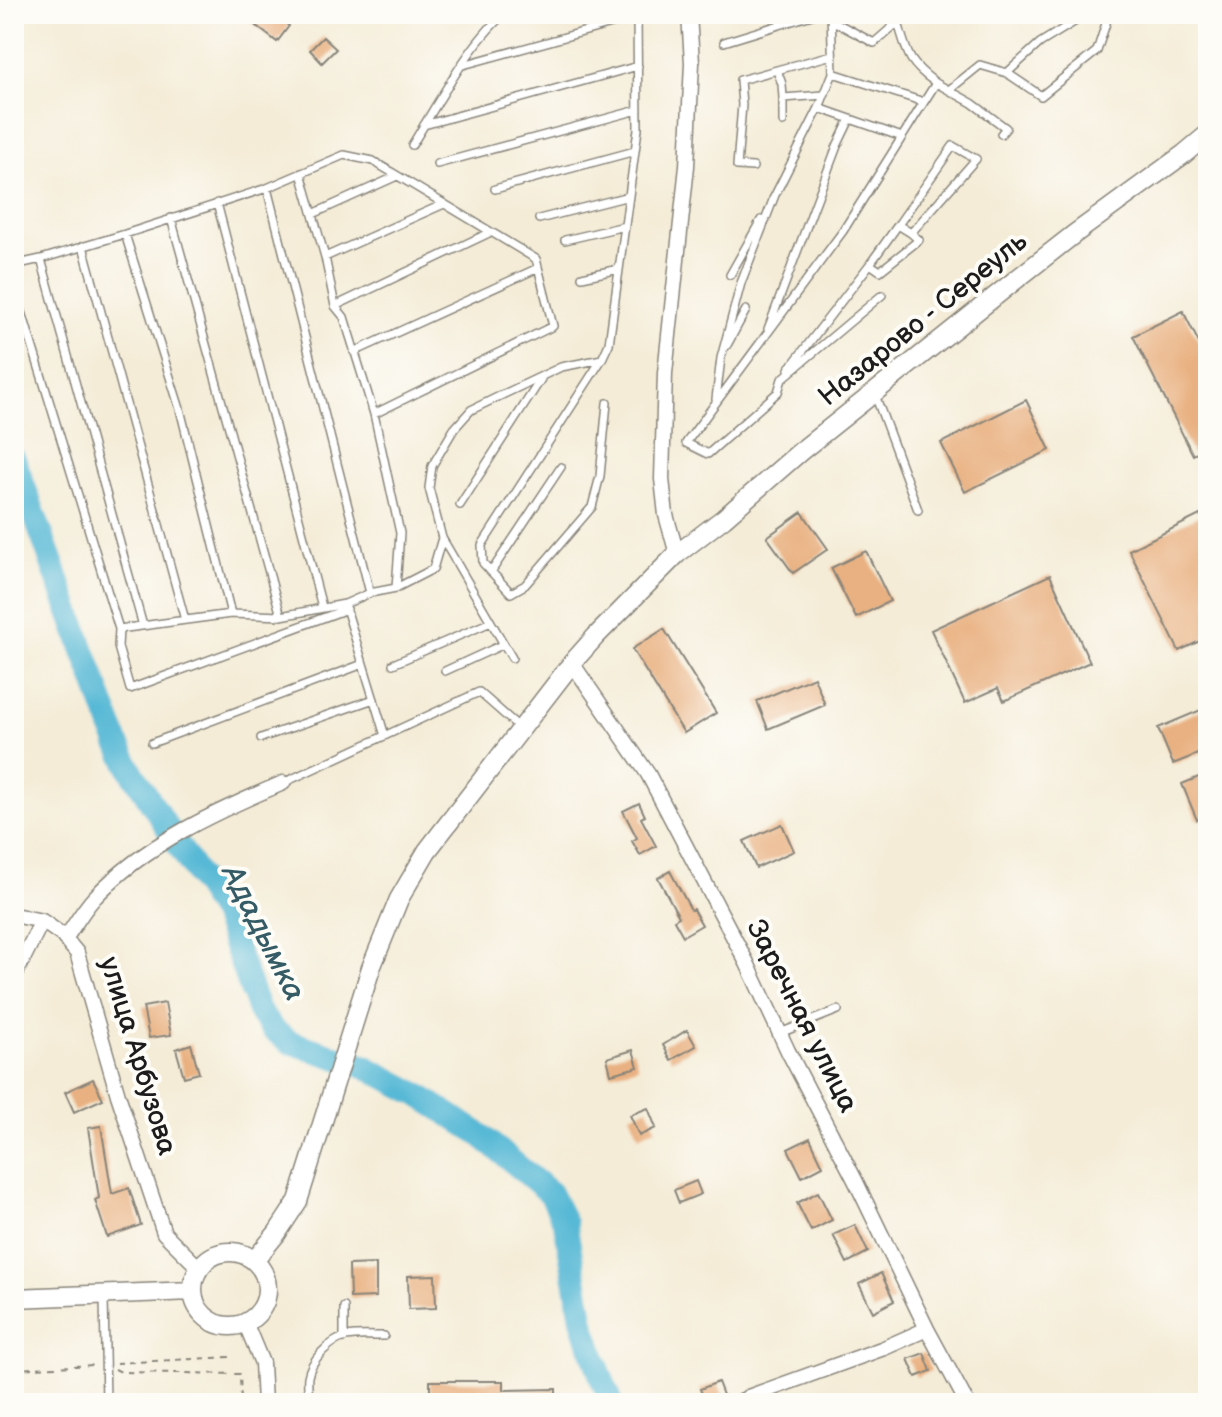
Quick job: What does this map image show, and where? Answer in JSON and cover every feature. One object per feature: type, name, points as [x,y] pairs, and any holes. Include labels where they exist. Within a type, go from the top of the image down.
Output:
[{"type":"street","points":[[677,554],[666,515],[662,479],[663,433],[665,373],[687,166],[692,63],[689,14]]},
{"type":"street","name":"Назарово - Сереуль","points":[[254,1261],[298,1201],[371,968],[399,899],[427,851],[572,663],[677,554],[801,451],[1061,245],[1206,141]]},
{"type":"street","name":"Заречная улица","points":[[572,663],[648,774],[747,963],[927,1329],[967,1403]]},
{"type":"street","points":[[65,939],[92,900],[135,860],[189,826],[283,783]]},
{"type":"street","points":[[14,915],[42,921],[14,977]]},
{"type":"street","name":"улица Арбузова","points":[[42,921],[77,953],[118,1095],[164,1233],[199,1268]]},
{"type":"street","points":[[223,1252],[241,1253],[254,1261],[264,1274],[266,1293],[259,1311],[245,1322],[229,1326],[210,1320],[196,1304],[193,1291],[199,1268],[206,1260],[223,1252]]},
{"type":"street","points":[[14,1298],[193,1291]]},
{"type":"street","points":[[245,1322],[262,1363],[264,1403]]},
{"type":"street","points":[[741,1403],[748,1397],[884,1348],[927,1329]]},
{"type":"lane","points":[[412,145],[463,65],[504,14]]},
{"type":"lane","points":[[724,42],[815,14]]},
{"type":"lane","points":[[1007,73],[1040,43],[1087,14]]},
{"type":"lane","points":[[949,90],[980,65],[1007,73],[1041,96],[1097,51],[1109,14]]},
{"type":"lane","points":[[463,65],[637,16],[638,129],[609,344],[482,545],[483,563],[511,593],[525,585],[592,507],[600,476],[607,403]]},
{"type":"lane","points":[[831,17],[874,43],[897,18]]},
{"type":"lane","points":[[730,275],[775,195],[833,73],[831,17]]},
{"type":"lane","points":[[897,18],[908,58],[921,73],[972,103],[1006,128],[1001,134]]},
{"type":"lane","points":[[753,167],[737,166],[742,105],[740,80],[832,55]]},
{"type":"lane","points":[[424,125],[638,66]]},
{"type":"lane","points":[[777,70],[782,84],[783,122]]},
{"type":"lane","points":[[833,73],[924,102]]},
{"type":"lane","points":[[911,233],[976,159],[953,146],[870,264],[782,379],[778,392],[708,454],[686,443],[843,231],[936,83]]},
{"type":"lane","points":[[783,98],[824,95]]},
{"type":"lane","points":[[819,108],[902,137]]},
{"type":"lane","points":[[437,164],[638,110]]},
{"type":"lane","points":[[765,337],[850,119]]},
{"type":"lane","points":[[495,189],[635,151]]},
{"type":"lane","points":[[14,265],[125,234],[267,188],[344,155],[373,161],[536,259],[553,326],[374,414]]},
{"type":"lane","points":[[301,173],[325,257],[335,306],[344,317],[374,414],[400,533],[396,588]]},
{"type":"lane","points":[[313,214],[397,176]]},
{"type":"lane","points":[[267,188],[370,593]]},
{"type":"lane","points":[[716,403],[721,358],[741,283],[775,195]]},
{"type":"lane","points":[[539,219],[629,196]]},
{"type":"lane","points":[[217,203],[322,607]]},
{"type":"lane","points":[[325,257],[444,204]]},
{"type":"lane","points":[[171,218],[281,616]]},
{"type":"lane","points":[[870,264],[880,271],[919,240],[898,225]]},
{"type":"lane","points":[[565,240],[625,226]]},
{"type":"lane","points":[[335,306],[491,232]]},
{"type":"lane","points":[[125,234],[180,409],[231,614]]},
{"type":"lane","points":[[83,246],[185,620]]},
{"type":"lane","points":[[41,259],[143,626]]},
{"type":"lane","points":[[354,352],[538,268]]},
{"type":"lane","points":[[582,277],[619,269]]},
{"type":"lane","points":[[14,286],[119,629],[118,647],[130,689],[346,606],[370,593],[396,588],[433,569],[442,538]]},
{"type":"lane","points":[[782,379],[882,295]]},
{"type":"lane","points":[[721,358],[746,310]]},
{"type":"lane","points":[[512,658],[442,538],[429,488],[432,466],[454,429],[471,410],[561,367],[602,359]]},
{"type":"lane","points":[[460,505],[543,376]]},
{"type":"lane","points":[[874,393],[918,510]]},
{"type":"lane","points":[[491,572],[561,467]]},
{"type":"lane","points":[[119,629],[231,614],[281,616],[322,607],[346,606]]},
{"type":"lane","points":[[346,606],[385,736]]},
{"type":"lane","points":[[393,664],[491,622]]},
{"type":"lane","points":[[445,671],[504,644]]},
{"type":"lane","points":[[152,743],[363,664]]},
{"type":"lane","points":[[283,783],[479,692],[521,729]]},
{"type":"lane","points":[[261,738],[374,699]]},
{"type":"lane","points":[[780,1033],[838,1010]]},
{"type":"lane","points":[[104,1295],[106,1403]]},
{"type":"lane","points":[[344,1307],[344,1338]]},
{"type":"lane","points":[[309,1403],[308,1377],[322,1352],[344,1338],[384,1336]]},
{"type":"path","points":[[14,1369],[231,1357]]},
{"type":"path","points":[[106,1364],[121,1372],[240,1374],[241,1403]]},
{"type":"building","points":[[241,14],[273,14],[289,26],[277,42]]},
{"type":"building","points":[[323,37],[336,49],[322,63],[310,50]]},
{"type":"building","points":[[1183,311],[1208,361],[1208,448],[1193,455],[1133,336]]},
{"type":"building","points":[[1026,400],[1050,450],[965,492],[941,443]]},
{"type":"building","points":[[802,512],[828,549],[793,573],[767,537]]},
{"type":"building","points":[[1204,513],[1208,520],[1208,637],[1179,651],[1129,550]]},
{"type":"building","points":[[866,551],[890,601],[856,618],[831,568]]},
{"type":"building","points":[[1050,575],[1090,662],[1004,701],[998,688],[965,703],[931,630]]},
{"type":"building","points":[[664,629],[716,713],[684,733],[632,649]]},
{"type":"building","points":[[814,677],[825,705],[768,729],[757,701]]},
{"type":"building","points":[[1208,707],[1208,750],[1173,764],[1158,728]]},
{"type":"building","points":[[1208,773],[1208,816],[1197,820],[1182,784]]},
{"type":"building","points":[[639,803],[645,816],[641,818],[656,846],[640,855],[632,841],[637,838],[623,811]]},
{"type":"building","points":[[782,824],[794,851],[756,868],[744,841]]},
{"type":"building","points":[[670,871],[702,925],[683,936],[674,920],[679,917],[658,878]]},
{"type":"building","points":[[165,1003],[171,1035],[149,1038],[143,1007]]},
{"type":"building","points":[[687,1030],[696,1046],[671,1060],[663,1045]]},
{"type":"building","points":[[191,1044],[199,1073],[184,1077],[176,1049]]},
{"type":"building","points":[[633,1050],[638,1067],[611,1074],[607,1058]]},
{"type":"building","points":[[93,1079],[103,1099],[74,1112],[65,1092]]},
{"type":"building","points":[[648,1108],[656,1128],[639,1136],[630,1115]]},
{"type":"building","points":[[101,1126],[112,1194],[129,1188],[141,1225],[107,1237],[95,1200],[99,1198],[88,1128]]},
{"type":"building","points":[[810,1138],[823,1166],[802,1177],[788,1149]]},
{"type":"building","points":[[696,1181],[701,1194],[679,1203],[674,1190]]},
{"type":"building","points":[[818,1192],[832,1220],[811,1231],[797,1203]]},
{"type":"building","points":[[855,1225],[868,1252],[847,1263],[833,1235]]},
{"type":"building","points":[[376,1264],[376,1297],[350,1298],[349,1265]]},
{"type":"building","points":[[881,1273],[894,1301],[873,1312],[859,1284]]},
{"type":"building","points":[[435,1275],[436,1308],[409,1309],[408,1276]]},
{"type":"building","points":[[924,1353],[931,1371],[916,1377],[908,1359]]},
{"type":"building","points":[[430,1381],[504,1381],[504,1390],[556,1389],[556,1403],[430,1403]]},
{"type":"building","points":[[718,1382],[726,1403],[706,1403],[700,1389]]},
{"type":"waterway","name":"Ададымка","points":[[14,459],[118,744],[132,772],[224,917],[260,1013],[272,1029],[290,1042],[366,1067],[417,1094],[478,1133],[550,1193],[565,1223],[583,1323],[612,1403]]}]
